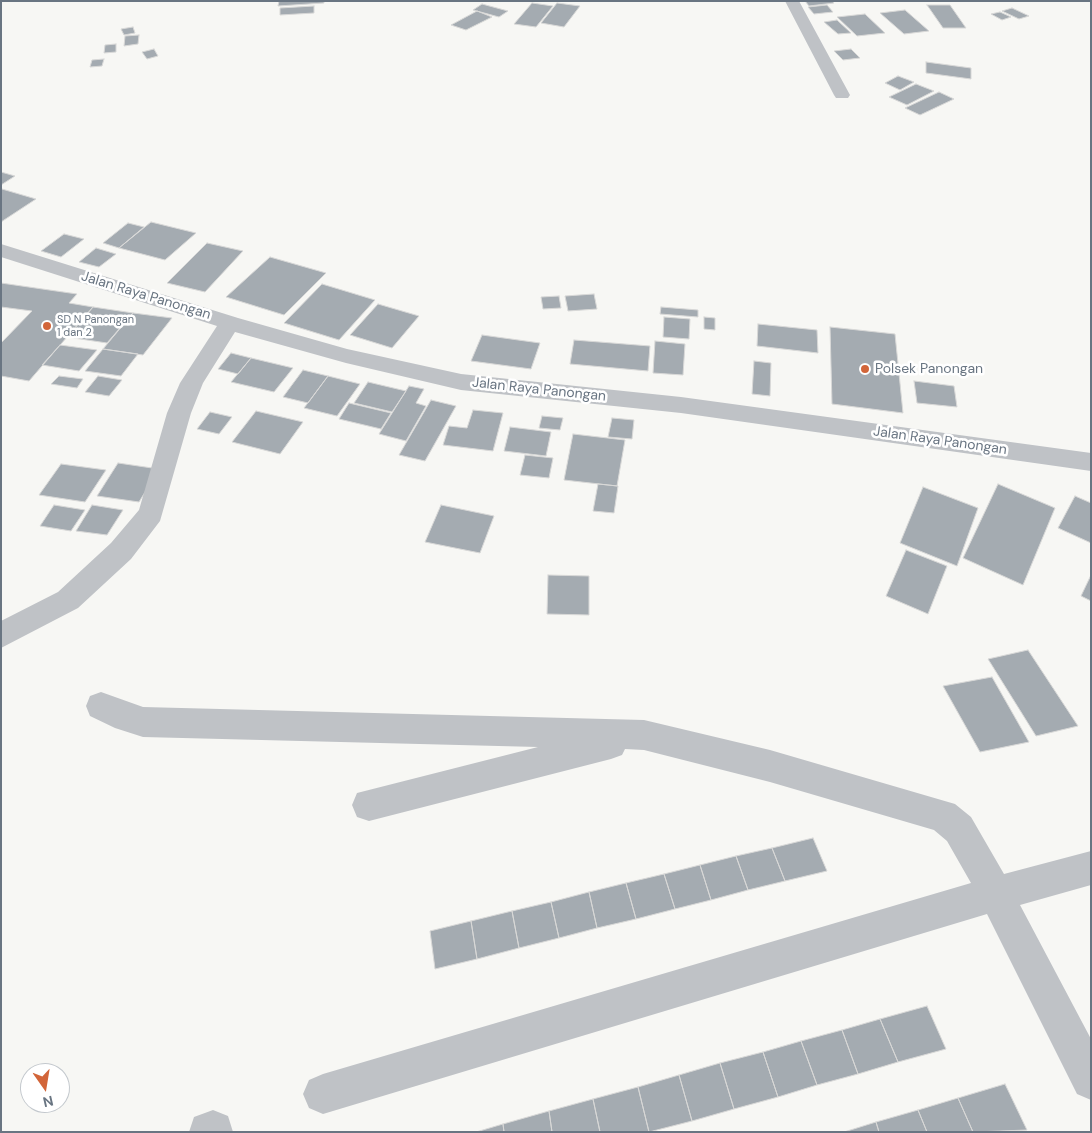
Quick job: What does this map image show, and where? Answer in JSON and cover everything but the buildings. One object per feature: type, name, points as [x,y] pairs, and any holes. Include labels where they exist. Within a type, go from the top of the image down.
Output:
[{"type":"street","points":[[792,1],[811,41],[842,95]]},
{"type":"street","name":"Jalan Raya Panongan","points":[[1,250],[230,323],[346,356],[461,382],[680,405],[1091,462]]},
{"type":"street","points":[[1,635],[68,600],[121,551],[151,514],[179,413],[192,383],[230,323]]},
{"type":"street","points":[[101,706],[126,718],[143,722],[644,735],[770,766],[943,816],[959,829],[995,894],[1091,1080]]},
{"type":"street","points":[[369,806],[644,735]]},
{"type":"street","points":[[323,1094],[995,894],[1091,868]]},
{"type":"place","name":"SD N Panongan 1 dan 2","points":[[47,326]]},
{"type":"place","name":"Polsek Panongan","points":[[865,369]]}]
